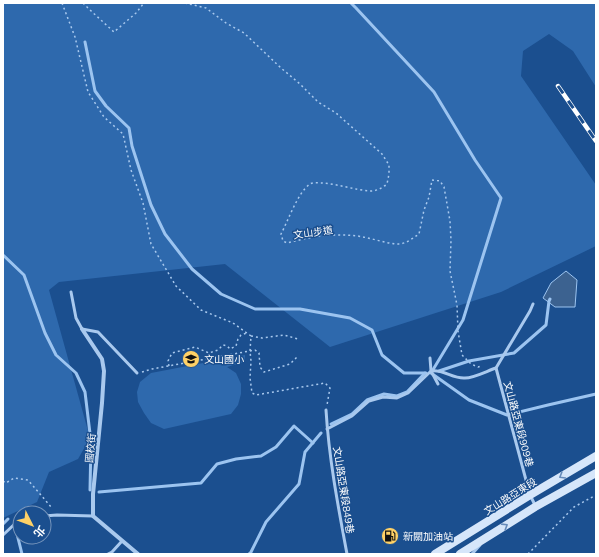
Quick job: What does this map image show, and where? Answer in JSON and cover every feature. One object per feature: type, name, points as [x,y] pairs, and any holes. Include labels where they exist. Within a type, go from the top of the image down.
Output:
[{"type":"main road","name":"文山路亞東段","points":[[435,554],[596,456]]},
{"type":"main road","points":[[460,554],[535,507],[596,473]]},
{"type":"street","name":"國校街","points":[[82,330],[102,358],[104,372],[93,494],[93,516]]},
{"type":"street","points":[[93,516],[138,554]]},
{"type":"lane","points":[[72,292],[76,318],[82,330],[98,332],[137,372]]},
{"type":"lane","points":[[327,429],[352,416],[369,401],[383,397],[397,398],[408,393],[431,371],[437,370],[465,378],[496,368],[533,304]]},
{"type":"lane","points":[[430,358],[431,371],[438,384]]},
{"type":"lane","name":"文山路亞東段909巷","points":[[496,368],[530,495],[535,507]]},
{"type":"lane","name":"文山路亞東段849巷","points":[[326,410],[332,470],[347,554]]},
{"type":"lane","points":[[52,515],[93,516]]},
{"type":"lane","points":[[3,535],[12,527]]},
{"type":"lane","points":[[472,554],[487,537]]},
{"type":"lane","points":[[108,554],[112,552],[122,541]]},
{"type":"path","points":[[62,3],[75,37],[88,92],[104,117],[123,134],[131,170],[143,203],[151,244],[176,286],[201,310],[233,323],[251,336],[262,338],[284,336],[298,339]]},
{"type":"path","points":[[83,3],[114,32],[128,21],[144,3]]},
{"type":"path","name":"文山步道","points":[[185,3],[206,8],[226,23],[244,33],[318,102],[336,114],[379,151],[389,165],[387,184],[381,189],[371,191],[335,184],[317,182],[310,184],[304,190],[293,208],[281,234],[283,241],[287,243],[318,236],[335,235],[351,235],[383,242],[401,244],[409,241],[419,234],[432,180],[440,181],[444,187],[450,221],[450,271],[457,305],[458,331],[462,355],[471,364],[478,367],[492,365],[496,368]]},
{"type":"path","points":[[230,349],[236,346],[241,335],[247,333]]},
{"type":"path","points":[[251,336],[250,378],[252,393],[256,395],[325,383],[330,388],[326,410]]},
{"type":"path","points":[[169,366],[168,361],[172,353],[194,346],[209,353],[218,350],[223,345],[230,349]]},
{"type":"path","points":[[230,349],[230,355]]},
{"type":"path","points":[[137,372],[256,350],[259,353],[260,367],[264,372],[290,364],[298,356]]},
{"type":"path","points":[[3,482],[6,483],[14,478],[28,480],[57,514]]},
{"type":"path","points":[[528,554],[574,506],[596,495]]},
{"type":"shaded area","points":[[3,3],[596,3],[596,87],[573,51],[549,34],[523,51],[521,76],[596,185],[596,246],[501,292],[330,347],[225,264],[59,282],[49,290],[90,438],[78,459],[49,472],[37,502],[31,505],[12,505],[12,514],[3,518]]},
{"type":"shaded area","points":[[566,271],[577,280],[575,307],[555,307],[543,298],[551,283]]},
{"type":"shaded area","points":[[245,355],[245,362],[227,367],[236,373],[241,384],[241,394],[238,405],[231,414],[164,429],[151,423],[138,402],[137,392],[140,382],[151,373]]},
{"type":"waterway","points":[[351,3],[434,92],[475,160],[501,198],[463,320],[431,373],[469,400],[507,415],[596,394]]},
{"type":"waterway","points":[[85,42],[95,91],[106,106],[129,128],[132,146],[151,205],[165,234],[192,269],[221,294],[255,309],[300,309],[350,318],[372,330],[382,355],[404,373],[426,373]]},
{"type":"waterway","points":[[3,255],[24,275],[45,333],[56,355],[76,373],[85,392],[91,442],[90,490]]},
{"type":"waterway","points":[[439,371],[469,361],[514,353],[546,325],[550,299]]},
{"type":"waterway","points":[[331,424],[352,414],[367,400],[384,394],[397,396],[407,392],[425,373]]},
{"type":"waterway","points":[[99,492],[201,483],[217,464],[236,459],[261,456],[276,447],[294,426],[313,443]]},
{"type":"waterway","points":[[249,554],[266,522],[299,484],[305,452],[321,433]]},
{"type":"waterway","points":[[3,524],[8,519]]},
{"type":"waterway","points":[[20,545],[22,554]]},
{"type":"railway","points":[[558,86],[596,141]]},
{"type":"place","name":"文山國小","points":[[191,359]]},
{"type":"place","name":"新關加油站","points":[[390,536]]}]
